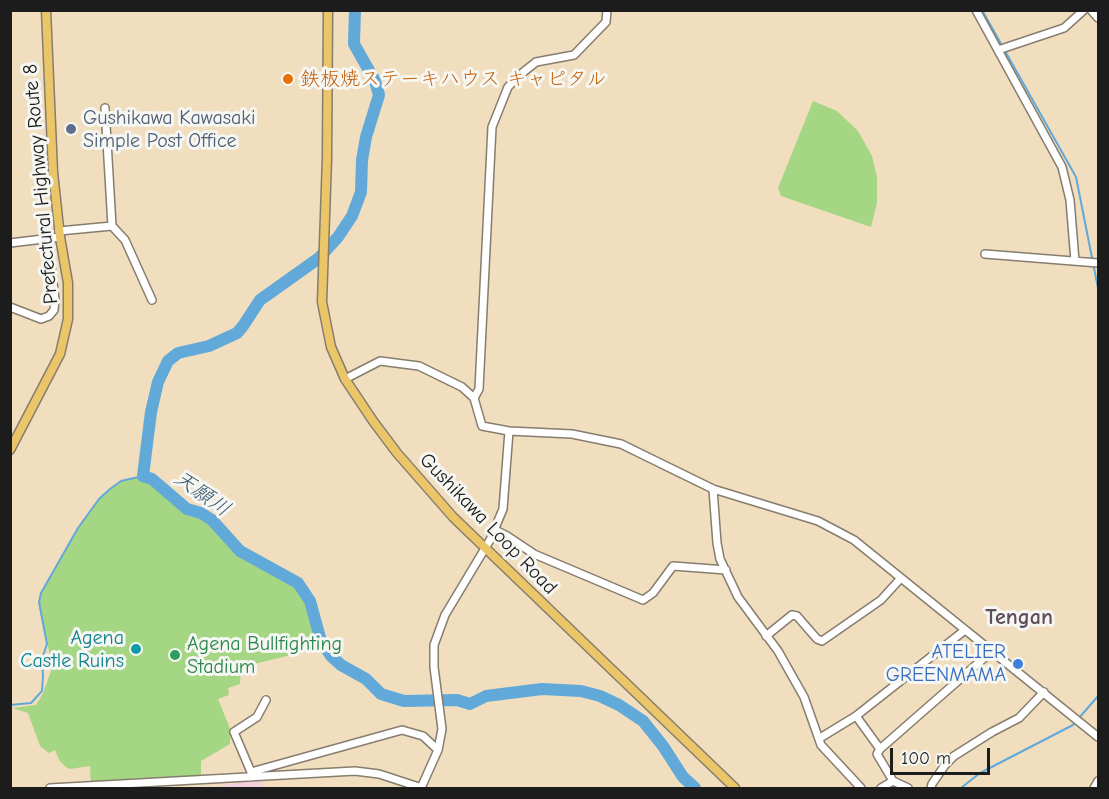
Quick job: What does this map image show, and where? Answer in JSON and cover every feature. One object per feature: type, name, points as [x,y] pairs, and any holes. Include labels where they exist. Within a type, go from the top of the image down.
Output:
[{"type":"main road","name":"Prefectural Highway Route 8","points":[[10,450],[60,354],[69,297],[59,234],[52,162],[46,10]]},
{"type":"main road","name":"Gushikawa Loop Road","points":[[328,10],[322,303],[326,333],[345,379],[373,421],[453,517],[735,789]]},
{"type":"street","points":[[474,398],[479,389],[492,127],[508,87],[536,62],[574,56],[606,22],[607,10]]},
{"type":"street","points":[[976,10],[1062,167],[1071,200],[1075,261]]},
{"type":"street","points":[[998,50],[1064,28],[1084,10]]},
{"type":"street","points":[[105,108],[112,226],[126,240],[152,300]]},
{"type":"street","points":[[10,243],[112,226]]},
{"type":"street","points":[[985,254],[1098,263]]},
{"type":"street","points":[[10,307],[41,319],[49,316],[54,310],[55,300],[51,266]]},
{"type":"street","points":[[345,379],[380,361],[419,366],[462,387],[474,398],[482,426],[572,434],[621,444],[713,489],[818,521],[854,540],[1098,737]]},
{"type":"street","points":[[51,789],[189,784],[251,775],[355,771],[379,774],[421,788],[438,750],[442,729],[435,678],[434,645],[445,615],[495,531],[503,510],[509,430]]},
{"type":"street","points":[[713,489],[720,559],[738,597],[778,651],[804,697],[821,745],[861,789]]},
{"type":"street","points":[[495,531],[534,554],[643,600],[653,593],[673,566],[726,570]]},
{"type":"street","points":[[766,636],[792,615],[796,616],[817,639],[822,641],[880,600],[901,578]]},
{"type":"street","points":[[820,738],[856,716],[965,630]]},
{"type":"street","points":[[908,789],[893,781],[877,754],[880,749],[992,651]]},
{"type":"street","points":[[931,789],[945,765],[954,756],[1019,718],[1044,692]]},
{"type":"street","points":[[251,775],[234,732],[257,717],[266,700]]},
{"type":"street","points":[[856,716],[880,749]]},
{"type":"street","points":[[251,775],[402,730],[423,736],[438,750]]},
{"type":"street","points":[[881,789],[893,781]]},
{"type":"street","points":[[1094,789],[1098,781]]},
{"type":"shaded area","points":[[262,777],[262,788],[212,788]]},
{"type":"green space","points":[[813,101],[837,111],[858,131],[872,156],[877,177],[877,203],[871,227],[781,196],[778,188]]},
{"type":"green space","points":[[143,476],[152,479],[187,509],[201,513],[212,520],[233,545],[250,558],[298,583],[310,601],[325,647],[241,667],[240,684],[228,688],[229,695],[218,699],[231,731],[230,744],[201,761],[201,778],[91,787],[90,766],[70,769],[66,767],[59,760],[55,750],[49,753],[40,746],[28,713],[12,708],[36,705],[51,671],[52,664],[40,613],[41,593],[78,528],[99,499],[121,481]]},
{"type":"waterway","name":"天願川","points":[[355,10],[354,44],[375,81],[379,95],[366,137],[362,160],[361,192],[352,216],[338,237],[319,258],[260,300],[237,333],[209,346],[178,353],[168,361],[158,382],[151,412],[143,476],[152,479],[187,509],[201,513],[212,520],[240,551],[298,583],[310,601],[321,641],[331,656],[341,665],[366,679],[381,694],[404,701],[457,700],[470,704],[486,696],[542,689],[581,691],[600,696],[643,721],[683,777],[695,788]]},
{"type":"waterway","points":[[982,10],[1076,177],[1098,288]]},
{"type":"waterway","points":[[10,705],[31,703],[42,691],[42,659],[47,644],[39,602],[41,593],[78,528],[99,499],[110,489],[121,481],[143,476]]},
{"type":"waterway","points":[[961,788],[980,773],[1073,725],[1098,696]]},
{"type":"place","name":"鉄板焼ステーキハウス キャピタル","points":[[288,79]]},
{"type":"place","name":"Gushikawa Kawasaki Simple Post Office","points":[[71,129]]},
{"type":"place","name":"Agena Castle Ruins","points":[[136,649]]},
{"type":"place","name":"Agena Bullfighting Stadium","points":[[175,655]]},
{"type":"place","name":"ATELIER GREENMAMA","points":[[1018,664]]},
{"type":"district","name":"Tengan","points":[[1019,618]]}]
